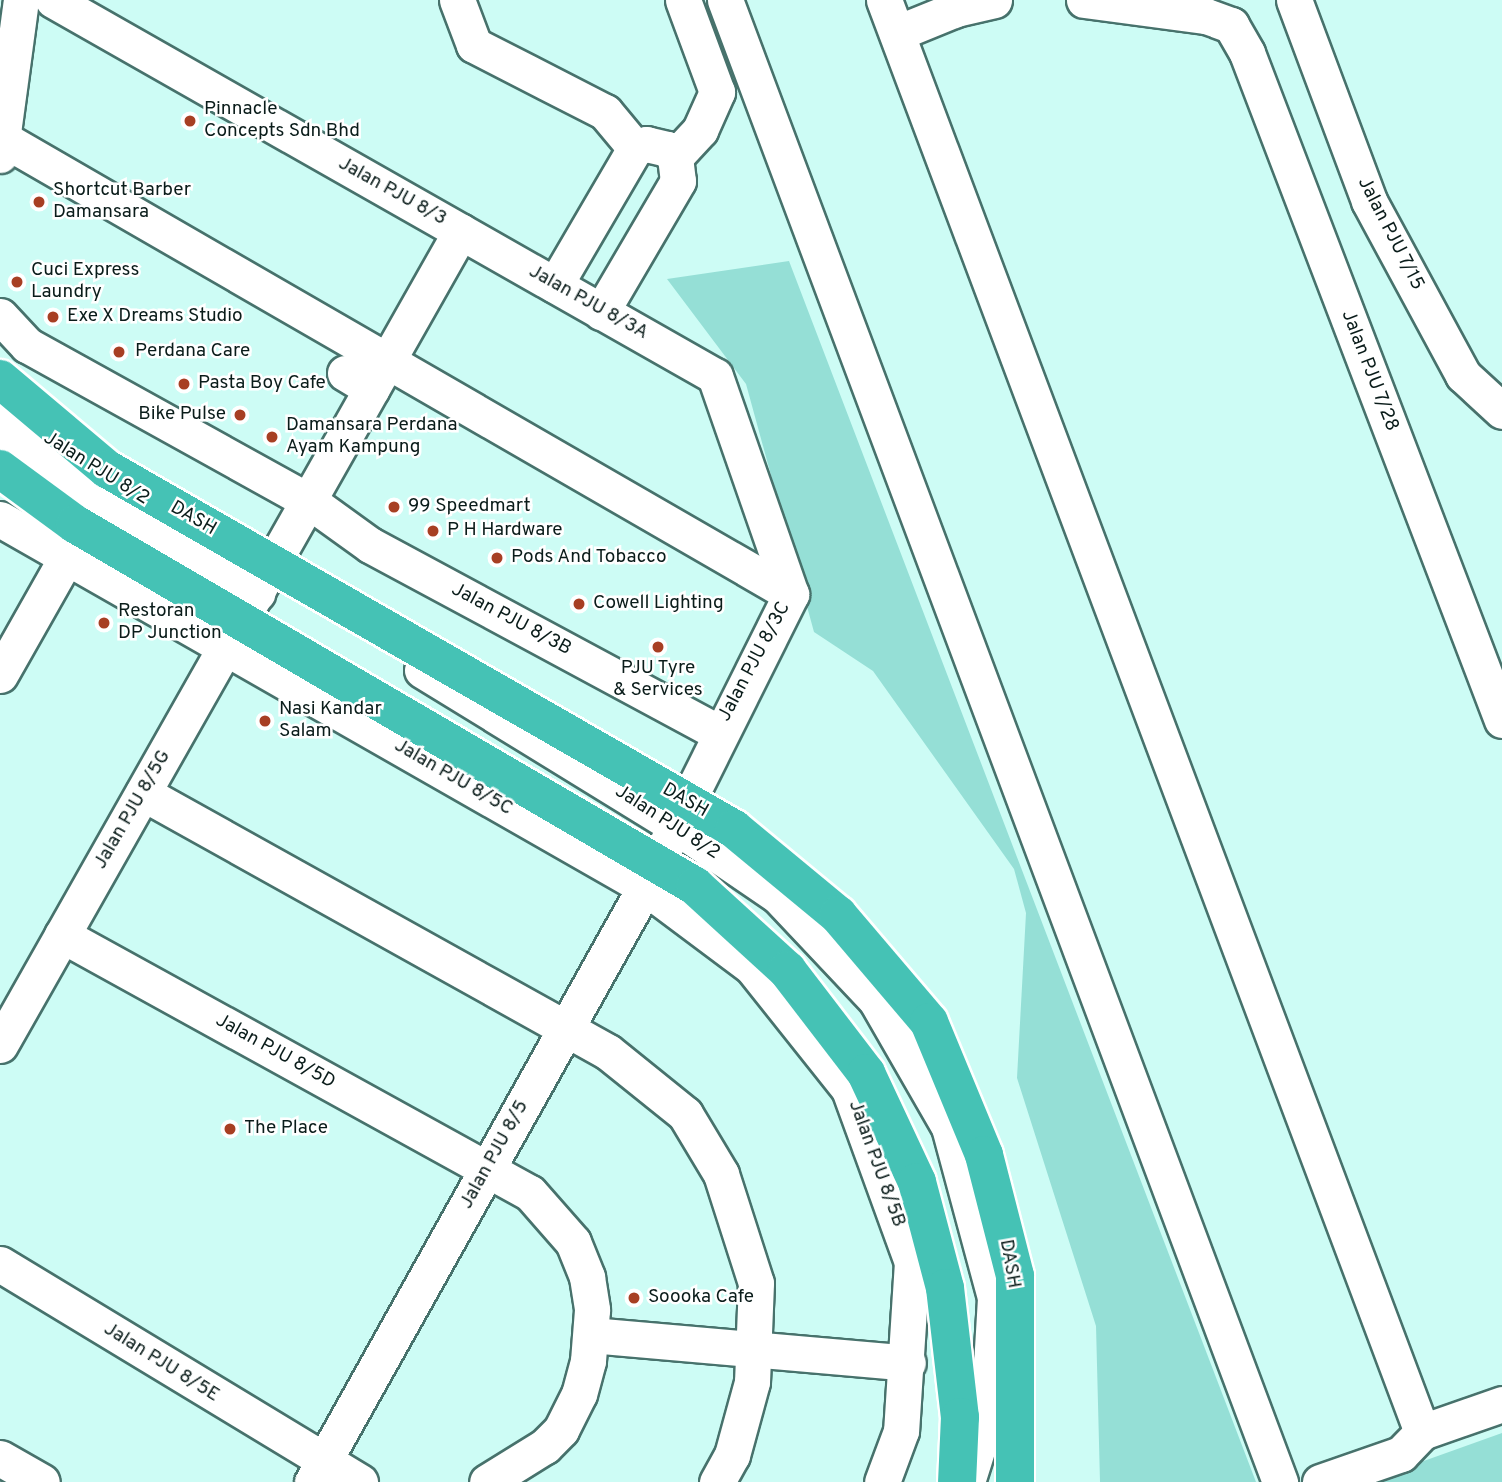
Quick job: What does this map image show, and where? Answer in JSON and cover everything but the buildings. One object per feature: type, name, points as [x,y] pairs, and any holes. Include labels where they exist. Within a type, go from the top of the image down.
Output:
[{"type":"highway","name":"DASH","points":[[0,379],[107,470],[734,829],[838,915],[929,1022],[984,1155],[1015,1276],[1015,1482]]},
{"type":"highway","points":[[0,469],[75,524],[695,886],[787,970],[866,1073],[917,1182],[945,1288],[960,1417],[957,1482]]},
{"type":"street","points":[[21,0],[1,147],[368,375],[791,594]]},
{"type":"street","name":"Jalan PJU 8/3","points":[[53,0],[461,231],[368,375],[309,501],[262,585]]},
{"type":"street","points":[[457,0],[474,45],[605,111],[635,148]]},
{"type":"street","points":[[675,157],[700,130],[717,92],[683,0]]},
{"type":"street","points":[[725,0],[1280,1482]]},
{"type":"street","points":[[884,0],[1422,1432]]},
{"type":"street","points":[[897,33],[956,9],[994,0]]},
{"type":"street","name":"Jalan PJU 7/28","points":[[1084,0],[1206,16],[1231,25],[1252,66],[1502,720]]},
{"type":"street","name":"Jalan PJU 7/15","points":[[1294,0],[1370,201],[1463,375],[1502,411]]},
{"type":"street","points":[[601,312],[678,181],[675,157],[659,145],[635,148]]},
{"type":"street","points":[[555,285],[635,148]]},
{"type":"street","name":"Jalan PJU 8/3A","points":[[461,231],[715,376]]},
{"type":"street","points":[[0,316],[27,345],[309,501]]},
{"type":"street","name":"Jalan PJU 8/3C","points":[[674,825],[718,732],[791,594],[715,376]]},
{"type":"street","name":"Jalan PJU 8/2","points":[[0,408],[262,585]]},
{"type":"street","name":"Jalan PJU 8/2","points":[[0,441],[262,585],[674,825],[778,896],[876,1000],[948,1127],[995,1298],[988,1415],[967,1482]]},
{"type":"street","name":"Jalan PJU 8/3B","points":[[309,501],[370,545],[718,732]]},
{"type":"street","name":"Jalan PJU 8/5C","points":[[0,519],[68,555],[225,648],[645,887]]},
{"type":"street","points":[[0,675],[68,555]]},
{"type":"street","name":"Jalan PJU 8/5G","points":[[1,1042],[262,585]]},
{"type":"street","points":[[143,793],[608,1052],[685,1114],[721,1174],[756,1283],[756,1349],[732,1455],[717,1482]]},
{"type":"street","name":"Jalan PJU 8/5","points":[[317,1472],[645,887],[674,825]]},
{"type":"street","name":"Jalan PJU 8/5B","points":[[645,887],[752,967],[849,1089],[912,1262],[908,1363],[901,1431],[882,1482]]},
{"type":"street","name":"Jalan PJU 8/5D","points":[[62,935],[530,1193],[573,1242],[587,1277],[591,1335],[579,1394],[561,1430],[533,1471],[487,1482]]},
{"type":"street","name":"Jalan PJU 8/5E","points":[[0,1264],[317,1472],[360,1482]]},
{"type":"street","points":[[591,1335],[908,1363]]},
{"type":"street","points":[[1320,1482],[1401,1454],[1422,1432],[1502,1404]]},
{"type":"street","points":[[0,1458],[42,1482]]},
{"type":"shaded area","points":[[789,261],[1256,1482],[1100,1482],[1096,1326],[1017,1078],[1026,913],[1014,869],[873,671],[814,632],[746,384],[667,279]]},
{"type":"shaded area","points":[[1502,1433],[1502,1482],[1365,1482]]},
{"type":"place","name":"Pinnacle Concepts Sdn Bhd","points":[[190,121]]},
{"type":"place","name":"Shortcut Barber Damansara","points":[[39,202]]},
{"type":"place","name":"Cuci Express Laundry","points":[[17,282]]},
{"type":"place","name":"Exe X Dreams Studio","points":[[53,317]]},
{"type":"place","name":"Perdana Care","points":[[119,352]]},
{"type":"place","name":"Pasta Boy Cafe","points":[[184,384]]},
{"type":"place","name":"Bike Pulse","points":[[240,415]]},
{"type":"place","name":"Damansara Perdana Ayam Kampung","points":[[272,437]]},
{"type":"place","name":"99 Speedmart","points":[[394,507]]},
{"type":"place","name":"P H Hardware","points":[[433,531]]},
{"type":"place","name":"Pods And Tobacco","points":[[497,558]]},
{"type":"place","name":"Cowell Lighting","points":[[579,604]]},
{"type":"place","name":"Restoran DP Junction","points":[[104,623]]},
{"type":"place","name":"PJU Tyre & Services","points":[[658,647]]},
{"type":"place","name":"Nasi Kandar Salam","points":[[265,721]]},
{"type":"place","name":"The Place","points":[[230,1129]]},
{"type":"place","name":"Soooka Cafe","points":[[634,1298]]}]
